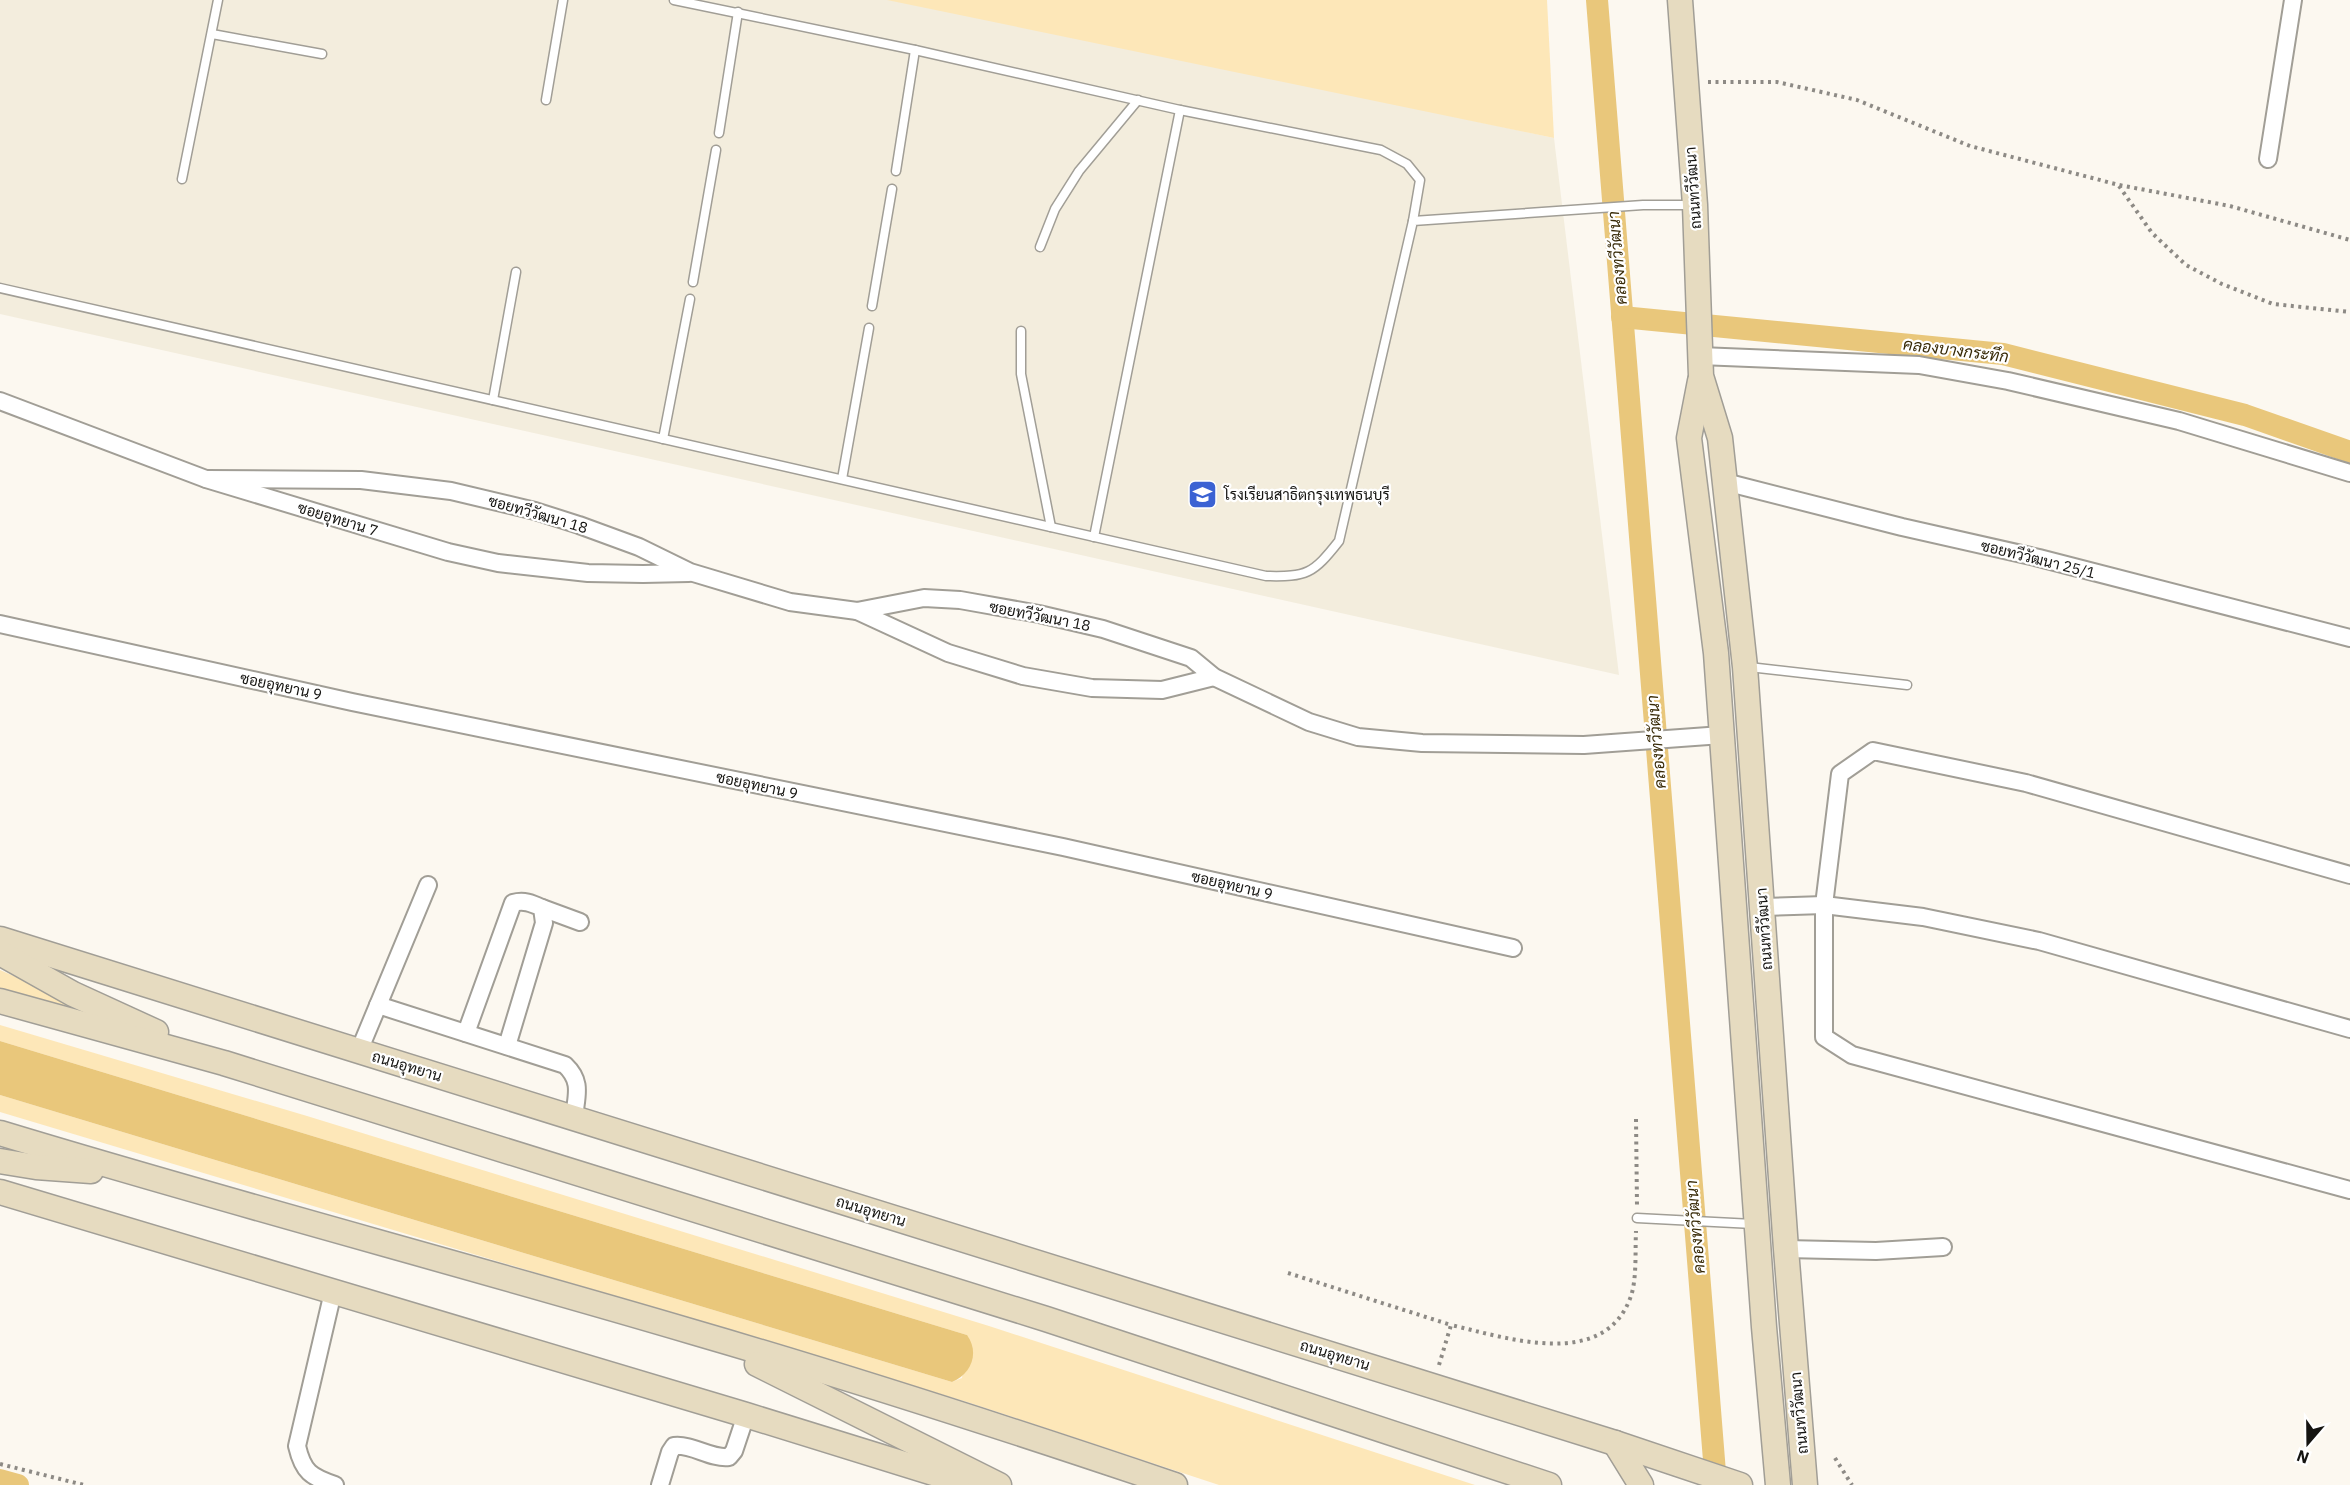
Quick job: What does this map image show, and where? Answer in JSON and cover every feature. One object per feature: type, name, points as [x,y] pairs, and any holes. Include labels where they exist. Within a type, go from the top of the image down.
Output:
[{"type":"main road","name":"ถนนทวีวัฒนา","points":[[1680,0],[1695,205],[1699,307],[1700,356],[1689,438],[1716,653],[1722,735],[1746,1224],[1778,1485]]},
{"type":"main road","name":"ถนนทวีวัฒนา","points":[[1700,356],[1720,438],[1745,667],[1805,1485]]},
{"type":"main road","name":"ถนนอุทยาน","points":[[0,939],[1615,1443],[1740,1485]]},
{"type":"main road","points":[[0,953],[73,994],[224,1063]]},
{"type":"main road","points":[[0,1001],[224,1063],[1046,1319],[1550,1485]]},
{"type":"main road","points":[[0,1133],[130,1173],[694,1332],[1029,1436],[1175,1485]]},
{"type":"main road","points":[[0,1161],[36,1167],[130,1173]]},
{"type":"main road","points":[[0,1192],[972,1485]]},
{"type":"main road","points":[[694,1332],[999,1485]]},
{"type":"main road","points":[[1615,1443],[1641,1485]]},
{"type":"street","points":[[2268,159],[2292,0]]},
{"type":"street","points":[[1700,356],[1919,365],[2008,381],[2178,421],[2350,473]]},
{"type":"street","name":"ซอยอุทยาน 7","points":[[0,401],[206,478],[448,552],[498,563],[588,573],[690,573]]},
{"type":"street","name":"ซอยทวีวัฒนา 18","points":[[206,478],[361,480],[451,491],[535,511],[639,547],[690,573],[790,602],[857,611],[948,653],[1023,676],[1092,688],[1162,690],[1214,677]]},
{"type":"street","name":"ซอยทวีวัฒนา 25/1","points":[[1725,482],[1902,527],[2039,558],[2350,638]]},
{"type":"street","name":"ซอยทวีวัฒนา 18","points":[[857,611],[924,598],[960,600],[1103,629],[1191,658],[1214,677],[1309,722],[1358,737],[1422,743],[1584,745],[1722,735]]},
{"type":"street","name":"ซอยอุทยาน 9","points":[[0,624],[352,702],[1063,847],[1513,948]]},
{"type":"street","points":[[2350,875],[2026,783],[1873,751],[1840,774],[1824,905],[1824,1036],[1852,1055],[2350,1190]]},
{"type":"street","points":[[359,1051],[428,885]]},
{"type":"street","points":[[466,1033],[513,903],[522,901],[580,922]]},
{"type":"street","points":[[1763,907],[1824,905],[1923,917],[2039,940],[2350,1029]]},
{"type":"street","points":[[507,1046],[544,923],[542,908]]},
{"type":"street","points":[[378,1005],[565,1065],[578,1082],[574,1118]]},
{"type":"street","points":[[1786,1249],[1876,1251],[1943,1247]]},
{"type":"street","points":[[333,1292],[297,1446],[301,1463],[314,1478],[335,1485]]},
{"type":"street","points":[[660,1485],[674,1446],[681,1445],[720,1458],[729,1457],[734,1451],[746,1415]]},
{"type":"lane","points":[[182,180],[218,0]]},
{"type":"lane","points":[[546,100],[563,0]]},
{"type":"lane","points":[[0,288],[1266,576],[1295,577],[1320,565],[1339,542],[1413,221],[1420,180],[1407,164],[1381,150],[1180,110],[915,50],[674,0]]},
{"type":"lane","points":[[719,133],[738,12]]},
{"type":"lane","points":[[212,34],[322,54]]},
{"type":"lane","points":[[896,171],[915,50]]},
{"type":"lane","points":[[1040,247],[1055,209],[1079,171],[1138,100]]},
{"type":"lane","points":[[1094,537],[1180,110]]},
{"type":"lane","points":[[693,282],[716,150]]},
{"type":"lane","points":[[872,306],[892,189]]},
{"type":"lane","points":[[1413,221],[1643,205],[1695,205]]},
{"type":"lane","points":[[493,400],[516,273]]},
{"type":"lane","points":[[663,439],[690,299]]},
{"type":"lane","points":[[842,479],[869,328]]},
{"type":"lane","points":[[1020,331],[1021,374],[1051,527]]},
{"type":"lane","points":[[1745,667],[1906,684]]},
{"type":"lane","points":[[1637,1218],[1746,1224]]},
{"type":"path","points":[[1686,82],[1777,82],[1857,100],[1970,146],[2119,185],[2230,206],[2350,240]]},
{"type":"path","points":[[2119,185],[2152,233],[2186,265],[2222,284],[2273,304],[2350,312]]},
{"type":"path","points":[[1288,1273],[1451,1325],[1525,1342],[1570,1344],[1605,1332],[1625,1311],[1632,1292],[1637,1218],[1636,1119]]},
{"type":"path","points":[[1433,1386],[1451,1325]]},
{"type":"path","points":[[1834,1458],[1852,1485]]},
{"type":"path","points":[[0,1464],[84,1485]]},
{"type":"shaded area","name":"โรงเรียนสาธิตกรุงเทพธนบุรี","points":[[0,0],[908,0],[1554,138],[1619,675],[0,314]]},
{"type":"shaded area","points":[[887,0],[1547,0],[1554,138]]},
{"type":"shaded area","points":[[0,970],[71,1001],[67,1011],[0,990]]},
{"type":"shaded area","points":[[0,1025],[307,1116],[989,1326],[1475,1485],[1219,1485],[967,1402],[0,1112],[0,1095],[952,1382],[962,1378],[967,1335],[0,1041]]},
{"type":"shaded area","points":[[0,1041],[967,1335],[973,1349],[972,1362],[964,1374],[952,1382],[0,1095]]},
{"type":"waterway","name":"คลองทวีวัฒนา","points":[[1597,0],[1716,1485]]},
{"type":"waterway","name":"คลองบางกระทึก","points":[[1622,317],[2003,354],[2245,415],[2350,452]]},
{"type":"waterway","points":[[0,1480],[18,1485]]},
{"type":"place","name":"โรงเรียนสาธิตกรุงเทพธนบุรี","points":[[1203,494]]}]
